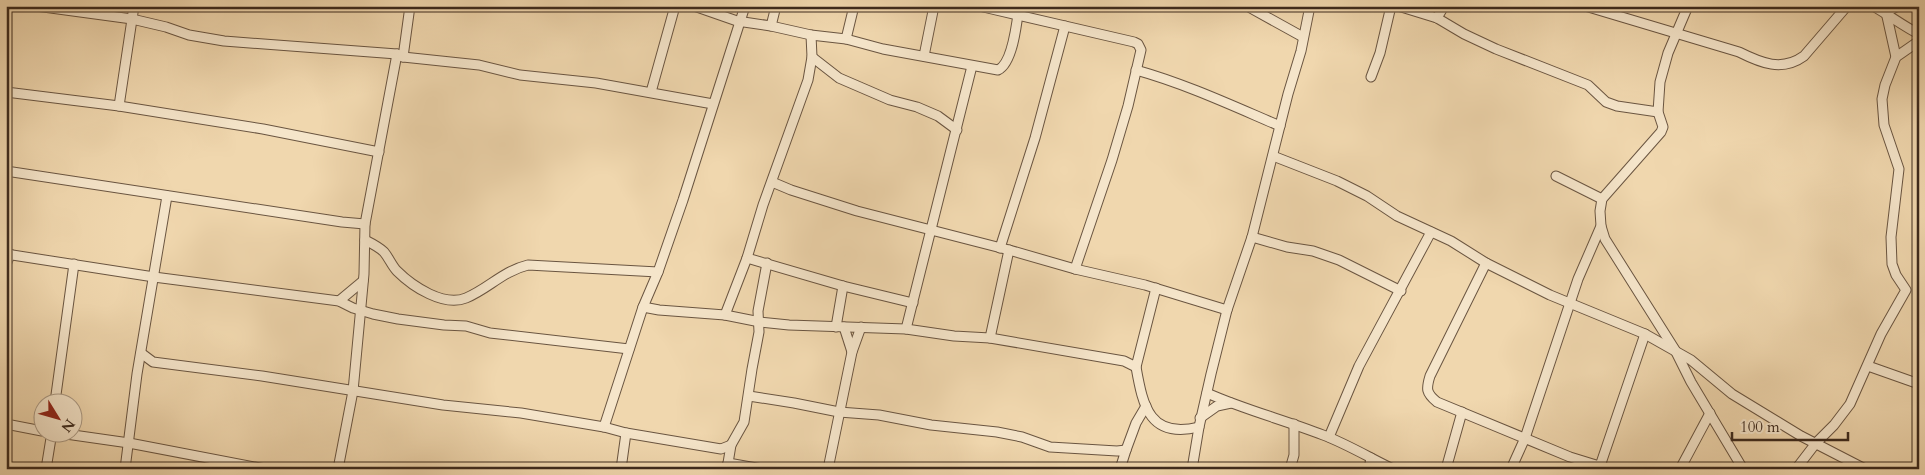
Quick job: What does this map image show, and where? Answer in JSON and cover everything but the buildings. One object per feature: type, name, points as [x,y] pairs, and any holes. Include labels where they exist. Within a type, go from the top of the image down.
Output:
[{"type":"street","points":[[36,6],[132,19],[166,27],[188,35],[224,41],[400,55],[479,65],[520,75],[651,92],[713,104]]},
{"type":"street","points":[[119,106],[134,6]]},
{"type":"street","points":[[338,469],[353,391],[363,281],[365,224],[410,6]]},
{"type":"street","points":[[651,92],[676,6]]},
{"type":"street","points":[[694,6],[742,22],[811,35],[846,39],[883,49],[998,70],[1004,68],[1012,47],[1018,11]]},
{"type":"street","points":[[604,427],[643,306],[658,272],[742,22],[745,6]]},
{"type":"street","points":[[771,26],[776,6]]},
{"type":"street","points":[[846,39],[854,6]]},
{"type":"street","points":[[924,56],[934,6]]},
{"type":"street","points":[[979,6],[1018,11],[1065,26],[1138,44],[1141,50],[1128,106],[1112,160],[1075,269]]},
{"type":"street","points":[[1247,6],[1302,37]]},
{"type":"street","points":[[1192,469],[1200,423],[1227,310],[1252,237],[1301,52],[1302,37],[1310,6]]},
{"type":"street","points":[[1371,77],[1380,53],[1391,6]]},
{"type":"street","points":[[1398,6],[1437,18],[1464,34],[1496,49],[1588,85],[1606,102],[1617,106],[1658,112]]},
{"type":"street","points":[[1437,18],[1444,6]]},
{"type":"street","points":[[1585,6],[1738,52],[1759,62],[1780,66],[1798,61],[1804,56],[1847,6]]},
{"type":"street","points":[[1511,469],[1525,438],[1578,278],[1600,226],[1602,199],[1660,132],[1662,126],[1658,112],[1660,82],[1668,53],[1688,6]]},
{"type":"street","points":[[1873,6],[1886,12],[1903,26],[1919,34]]},
{"type":"street","points":[[1886,12],[1898,6]]},
{"type":"street","points":[[1886,12],[1896,57]]},
{"type":"street","points":[[990,338],[1005,249],[1065,26]]},
{"type":"street","points":[[725,315],[747,258],[808,80],[812,57],[811,35]]},
{"type":"street","points":[[1796,469],[1850,404],[1882,334],[1906,290],[1896,275],[1892,264],[1891,237],[1900,169],[1884,125],[1882,111],[1885,85],[1896,57],[1919,41]]},
{"type":"street","points":[[812,57],[839,78],[890,100],[917,107],[938,116],[957,130]]},
{"type":"street","points":[[906,329],[972,66]]},
{"type":"street","points":[[1136,70],[1204,94],[1280,126]]},
{"type":"street","points":[[6,92],[119,106],[379,152]]},
{"type":"street","points":[[1274,156],[1337,180],[1367,196],[1397,216],[1451,241],[1486,263],[1570,304],[1645,334],[1675,350],[1716,379],[1732,394],[1801,436],[1864,469]]},
{"type":"street","points":[[6,171],[332,221],[365,224]]},
{"type":"street","points":[[1556,176],[1602,199]]},
{"type":"street","points":[[772,182],[858,212],[930,229],[1075,269],[1156,288],[1227,310]]},
{"type":"street","points":[[125,469],[137,374],[167,196]]},
{"type":"street","points":[[1600,226],[1606,239],[1675,350],[1691,382],[1743,469]]},
{"type":"street","points":[[1329,437],[1359,366],[1432,232]]},
{"type":"street","points":[[1252,237],[1287,247],[1313,251],[1339,260],[1401,291]]},
{"type":"street","points":[[365,240],[384,253],[396,271],[406,279],[425,291],[449,301],[464,299],[475,294],[501,275],[517,268],[528,266],[658,272]]},
{"type":"street","points":[[6,265],[8,254],[154,277],[339,302],[360,310],[444,326],[466,326],[490,333],[630,349]]},
{"type":"street","points":[[747,258],[843,286],[913,303]]},
{"type":"street","points":[[728,463],[731,445],[743,427],[760,322],[758,311],[767,263]]},
{"type":"street","points":[[1486,263],[1433,368],[1426,390],[1428,395],[1437,402],[1570,457],[1603,468],[1645,334]]},
{"type":"street","points":[[57,392],[74,264]]},
{"type":"street","points":[[339,302],[363,281]]},
{"type":"street","points":[[843,286],[840,327],[852,352]]},
{"type":"street","points":[[1156,288],[1136,367],[1146,406],[1152,419],[1164,427],[1184,430],[1200,423],[1217,406],[1231,403]]},
{"type":"street","points":[[643,306],[659,310],[725,315],[760,322],[906,329],[954,336],[990,338],[1124,361],[1136,367]]},
{"type":"street","points":[[828,469],[852,352],[861,327]]},
{"type":"street","points":[[1124,361],[1140,351]]},
{"type":"street","points":[[141,352],[153,362],[443,405],[521,413],[721,449],[731,445]]},
{"type":"street","points":[[137,374],[153,362]]},
{"type":"street","points":[[1868,366],[1919,384]]},
{"type":"street","points":[[1207,392],[1231,403],[1329,437],[1393,469]]},
{"type":"street","points":[[749,396],[839,412],[880,415],[931,425],[997,432],[1022,437],[1050,447],[1117,452],[1126,450]]},
{"type":"street","points":[[1120,469],[1136,423],[1146,406]]},
{"type":"street","points":[[1446,469],[1462,412]]},
{"type":"street","points":[[1680,469],[1710,413]]},
{"type":"street","points":[[1136,423],[1152,419]]},
{"type":"street","points":[[6,424],[32,429]]},
{"type":"street","points":[[1290,469],[1294,455],[1294,424]]},
{"type":"street","points":[[621,469],[626,433]]},
{"type":"street","points":[[82,436],[129,443],[265,469]]},
{"type":"street","points":[[46,469],[50,442]]},
{"type":"street","points":[[1919,445],[1919,466]]},
{"type":"street","points":[[721,449],[728,463]]},
{"type":"street","points":[[1369,469],[1371,458]]},
{"type":"street","points":[[728,463],[762,469]]}]
